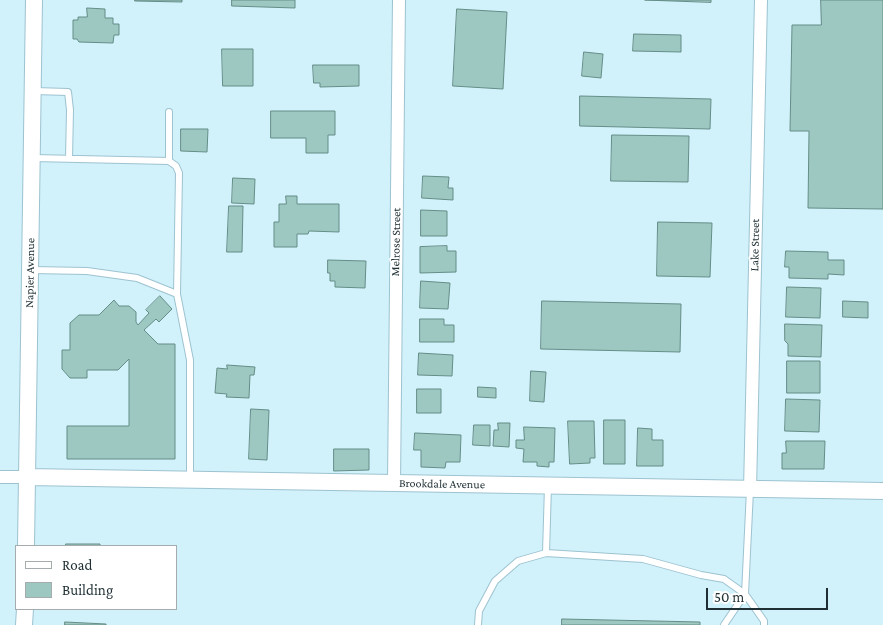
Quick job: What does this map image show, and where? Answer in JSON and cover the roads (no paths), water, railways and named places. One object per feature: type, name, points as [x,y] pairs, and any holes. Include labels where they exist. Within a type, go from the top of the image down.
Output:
[{"type":"street","name":"Napier Avenue","points":[[26,545],[34,0]]},
{"type":"street","name":"Melrose Street","points":[[394,483],[398,0]]},
{"type":"street","name":"Lake Street","points":[[750,490],[760,0]]},
{"type":"street","name":"Brookdale Avenue","points":[[0,477],[883,492]]},
{"type":"street","points":[[24,610],[24,625]]},
{"type":"lane","points":[[33,91],[68,92],[70,110],[69,159]]},
{"type":"lane","points":[[169,112],[169,160]]},
{"type":"lane","points":[[32,158],[169,160],[176,166],[179,173],[177,294],[190,360],[190,480]]},
{"type":"lane","points":[[30,270],[87,271],[137,278],[177,294]]},
{"type":"lane","points":[[546,553],[548,486]]},
{"type":"lane","points":[[724,625],[744,594],[750,490]]},
{"type":"lane","points":[[478,625],[479,611],[495,581],[518,561],[546,553],[643,559],[701,575],[724,579],[744,594],[764,621],[764,625]]}]
